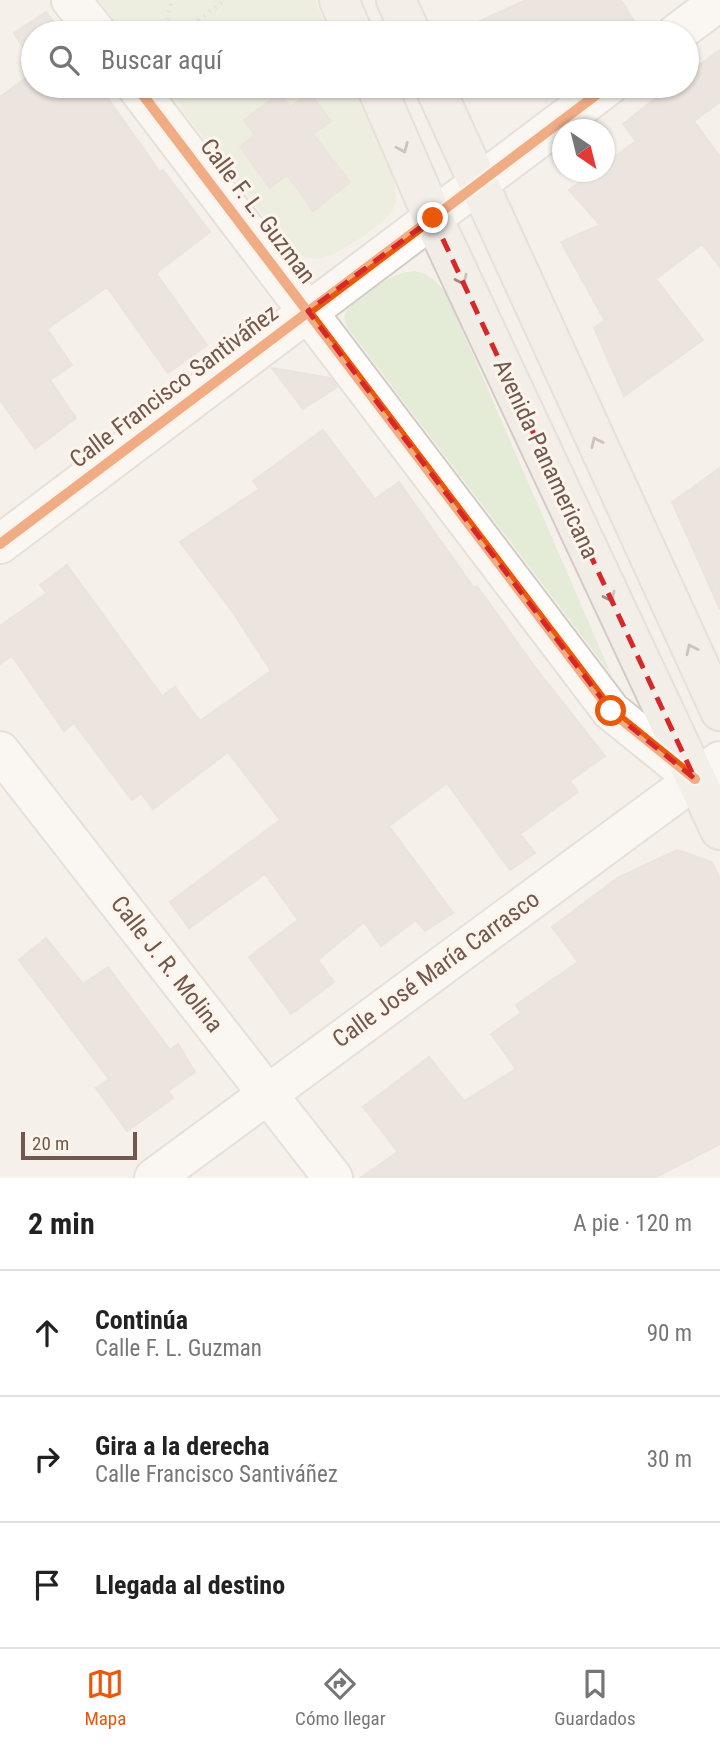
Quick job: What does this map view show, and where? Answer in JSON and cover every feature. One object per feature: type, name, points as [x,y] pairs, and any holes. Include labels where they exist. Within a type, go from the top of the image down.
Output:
[{"type":"main road","points":[[339,0],[348,21]]},
{"type":"main road","points":[[396,0],[406,21]]},
{"type":"main road","name":"Avenida Panamericana","points":[[381,98],[433,218],[707,770],[720,830]]},
{"type":"main road","points":[[439,98],[720,711]]},
{"type":"street","points":[[72,0],[88,21]]},
{"type":"street","points":[[693,21],[720,1]]},
{"type":"street","name":"Calle F. L. Guzman","points":[[145,98],[611,711],[707,770]]},
{"type":"street","name":"Calle Francisco Santiváñez","points":[[0,544],[592,98]]},
{"type":"street","name":"Calle J. R. Molina","points":[[0,751],[334,1178]]},
{"type":"street","name":"Calle José María Carrasco","points":[[154,1178],[707,770]]},
{"type":"path","points":[[167,21],[172,0]]},
{"type":"path","points":[[197,21],[225,0]]},
{"type":"highlighted area","points":[[433,218],[695,779],[611,711],[308,311]]},
{"type":"green space","points":[[99,0],[315,0],[324,21],[115,21]]},
{"type":"green space","points":[[173,98],[358,98],[394,179],[394,207],[387,217],[368,233],[323,258],[307,257],[286,245]]},
{"type":"green space","points":[[415,271],[434,280],[447,295],[611,674],[347,327],[344,316],[350,307],[389,279]]},
{"type":"building","points":[[526,0],[621,0],[634,21],[480,21]]},
{"type":"building","points":[[46,12],[53,21],[32,21]]},
{"type":"building","points":[[21,28],[21,44],[14,33]]},
{"type":"building","points":[[720,50],[720,102],[694,121],[720,157],[720,267],[702,244],[656,279],[703,340],[624,396],[594,328],[605,321],[561,242],[600,225],[569,190],[580,182],[615,182],[615,157],[636,141],[623,124],[656,98],[699,98],[699,65]]},
{"type":"building","points":[[21,82],[21,98],[108,98],[160,172],[163,170],[210,232],[156,273],[207,345],[168,373],[107,287],[47,329],[72,365],[50,380],[76,418],[35,449],[0,400],[0,97]]},
{"type":"building","points":[[273,98],[284,98],[290,107],[303,98],[314,98],[331,121],[313,134],[350,182],[313,211],[287,175],[270,188],[240,147],[255,135],[244,120]]},
{"type":"building","points":[[272,368],[330,378],[337,387],[303,409]]},
{"type":"building","points":[[323,430],[375,499],[399,482],[474,588],[477,586],[534,666],[605,756],[570,781],[578,792],[520,834],[535,853],[510,870],[447,783],[389,826],[453,913],[425,931],[416,920],[381,946],[364,922],[318,960],[334,982],[291,1014],[249,957],[298,920],[265,874],[189,928],[170,902],[280,820],[228,752],[153,809],[141,793],[132,800],[74,723],[64,731],[12,656],[0,664],[0,626],[47,593],[40,585],[67,565],[162,696],[175,687],[200,721],[271,671],[232,611],[180,542],[259,489],[253,481]]},
{"type":"building","points":[[720,468],[720,609],[672,502]]},
{"type":"building","points":[[677,850],[712,862],[720,880],[720,1144],[654,1178],[360,1178],[398,1152],[363,1107],[429,1057],[464,1101],[516,1069],[491,1034],[521,1013],[516,1005],[578,962],[552,927],[617,878]]},
{"type":"building","points":[[46,938],[83,984],[108,967],[170,1050],[178,1044],[195,1072],[168,1091],[173,1098],[127,1131],[96,1088],[109,1079],[19,960]]},
{"type":"cycle path","points":[[145,98],[611,711],[695,779]]},
{"type":"cycle path","points":[[0,544],[592,98]]},
{"type":"route","points":[[433,218],[308,311],[611,711]]}]
